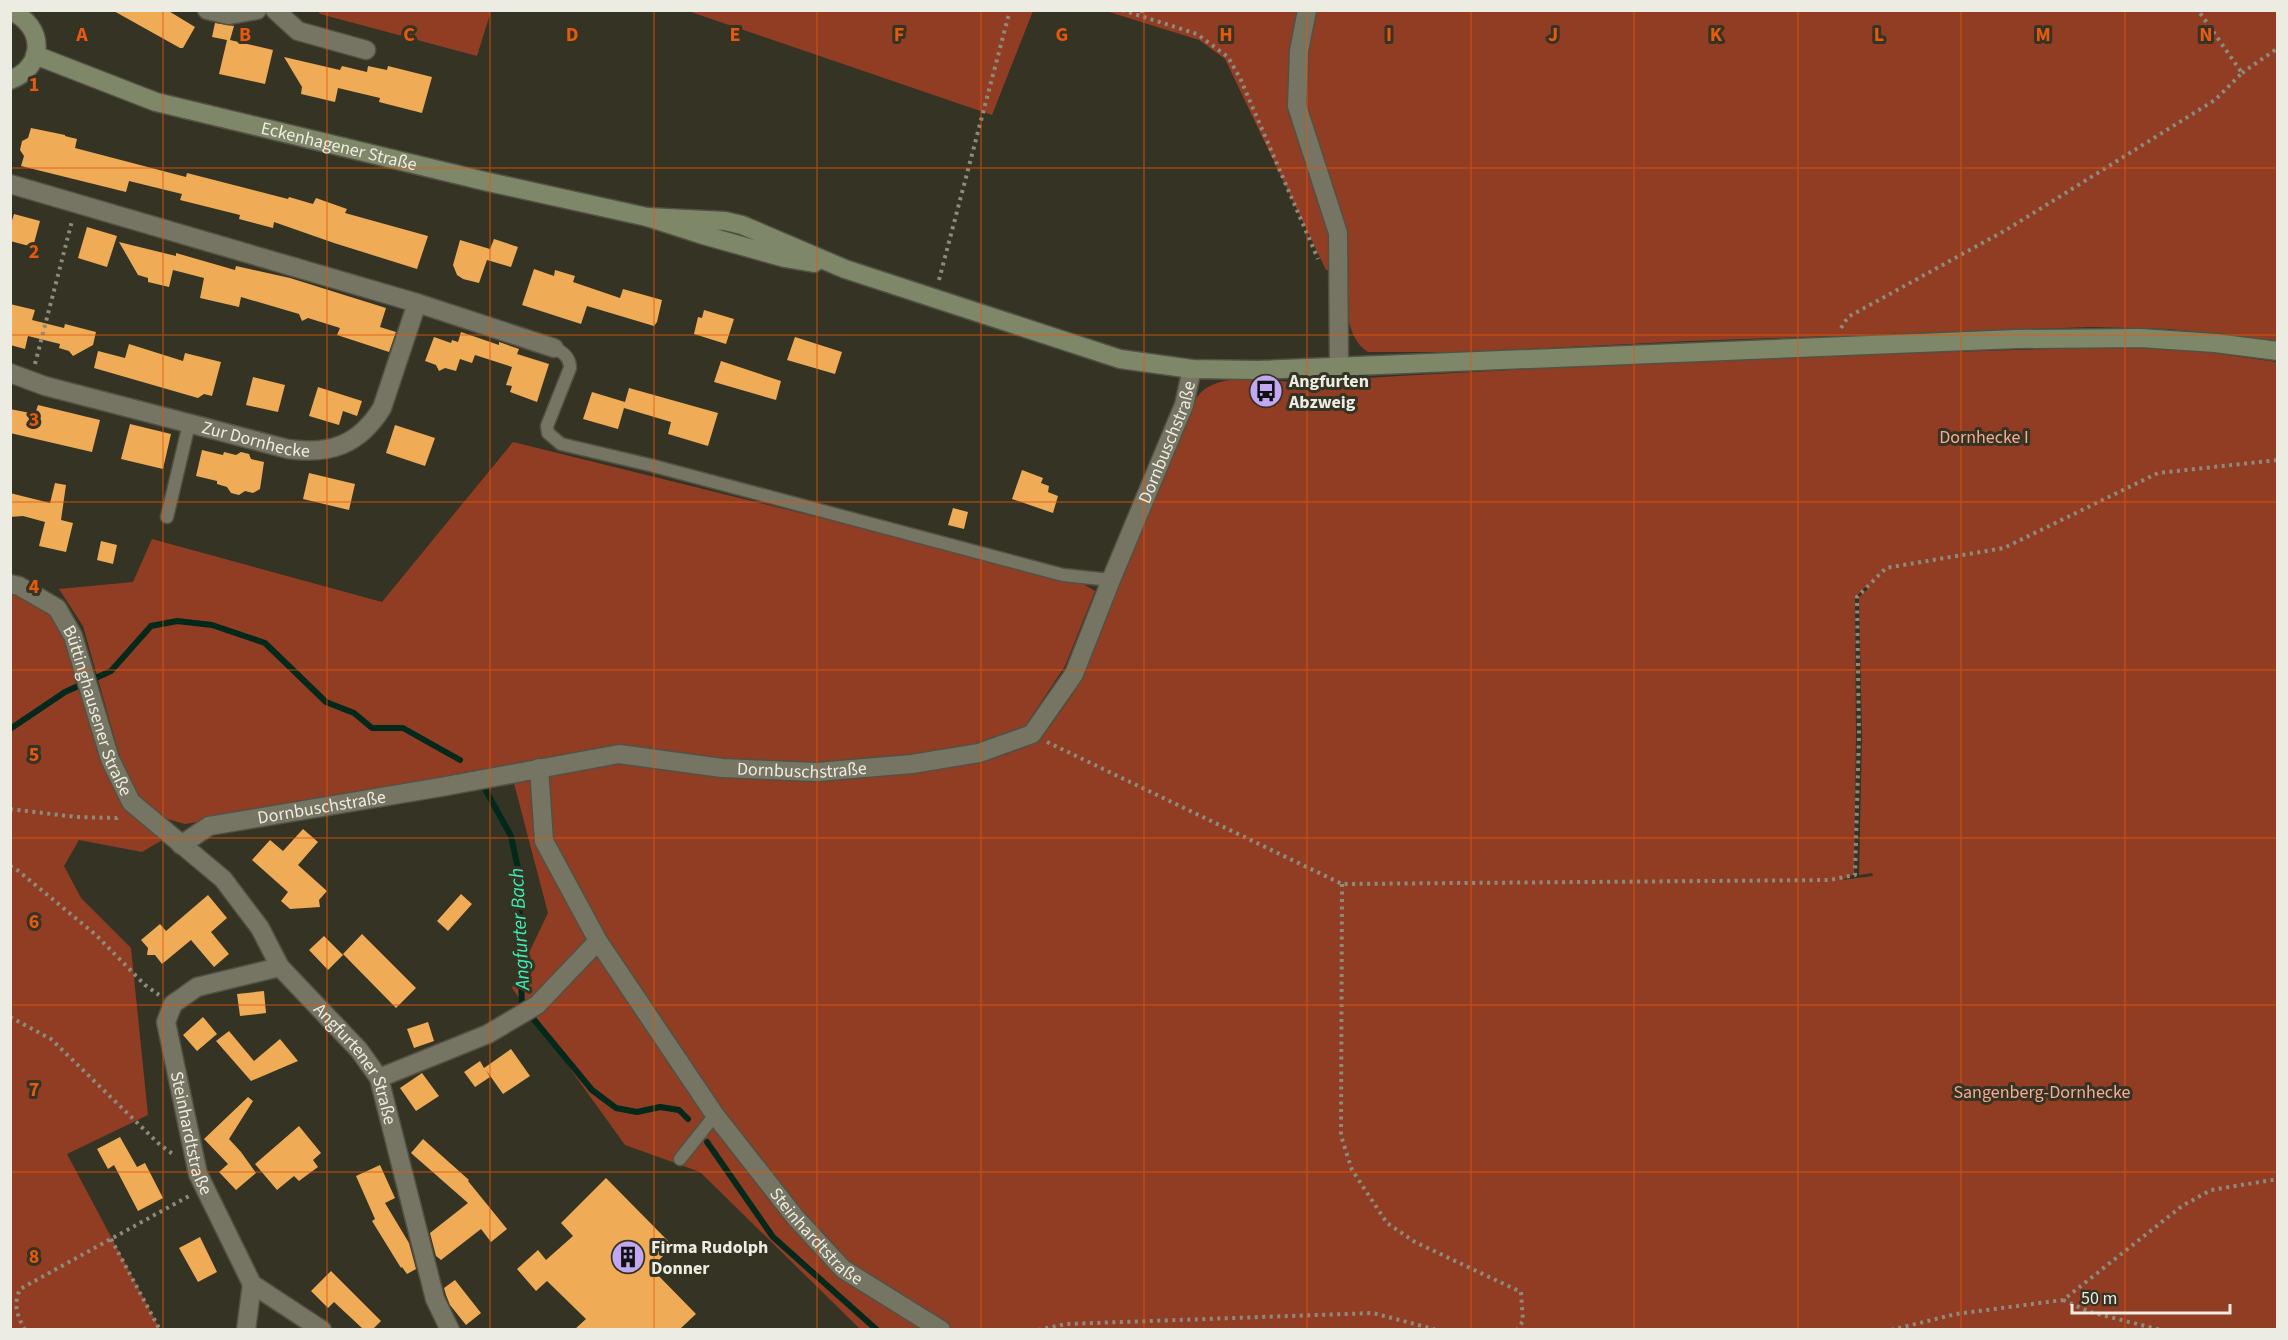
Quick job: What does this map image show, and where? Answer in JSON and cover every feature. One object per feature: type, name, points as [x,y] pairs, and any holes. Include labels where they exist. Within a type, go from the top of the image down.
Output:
[{"type":"main road","points":[[10,80],[29,68],[35,55],[36,37],[33,29],[20,15],[11,11]]},
{"type":"main road","name":"Eckenhagener Straße","points":[[35,55],[156,102],[484,181],[647,217],[724,221],[742,225],[845,269],[1120,360],[1192,369],[1258,370],[2017,339],[2140,338],[2215,343],[2277,351]]},
{"type":"street","points":[[207,10],[229,15],[257,10]]},
{"type":"street","points":[[276,10],[298,31],[366,50]]},
{"type":"street","points":[[1307,10],[1299,51],[1297,106],[1338,233],[1339,367]]},
{"type":"street","points":[[10,184],[417,303],[554,348]]},
{"type":"street","name":"Zur Dornhecke","points":[[10,374],[45,386],[298,451],[326,450],[343,446],[356,439],[382,408],[417,303]]},
{"type":"street","name":"Dornbuschstraße","points":[[181,845],[209,826],[619,754],[722,768],[817,772],[912,764],[979,753],[1032,734],[1074,674],[1184,405],[1192,369]]},
{"type":"street","name":"Büttinghausener Straße","points":[[10,584],[26,590],[57,608],[73,636],[110,759],[131,802],[181,845]]},
{"type":"street","name":"Steinhardtstraße","points":[[539,768],[544,841],[598,941],[715,1115],[795,1216],[843,1269],[941,1329]]},
{"type":"street","name":"Angfurtener Straße","points":[[181,845],[223,879],[260,928],[280,967],[359,1050],[379,1078],[435,1299],[450,1329]]},
{"type":"street","points":[[379,1078],[488,1034],[537,1005],[598,941]]},
{"type":"street","points":[[173,1004],[197,987],[280,967]]},
{"type":"street","name":"Steinhardtstraße","points":[[173,1004],[166,1022],[202,1180],[252,1284]]},
{"type":"street","points":[[246,1329],[252,1284],[322,1329]]},
{"type":"lane","points":[[554,348],[566,355],[570,362],[570,368],[547,426],[548,433],[561,444],[1064,574],[1111,580]]},
{"type":"lane","points":[[167,517],[189,424]]},
{"type":"lane","points":[[680,1159],[715,1115]]},
{"type":"path","points":[[934,298],[1010,10]]},
{"type":"path","points":[[1122,10],[1197,34],[1228,57],[1240,78],[1320,262]]},
{"type":"path","points":[[1142,10],[1143,17]]},
{"type":"path","points":[[2198,10],[2242,73]]},
{"type":"path","points":[[1826,348],[1848,317],[2006,230],[2215,100],[2242,73],[2277,48]]},
{"type":"path","points":[[36,359],[67,239]]},
{"type":"path","points":[[1032,734],[1342,885],[1829,880],[1855,875],[1859,735],[1857,597],[1886,568],[2004,548],[2158,473],[2277,460]]},
{"type":"path","points":[[10,809],[76,817],[117,818],[131,802]]},
{"type":"path","points":[[10,866],[96,935],[145,985],[173,1004]]},
{"type":"path","points":[[1342,885],[1341,1136],[1352,1170],[1387,1223],[1414,1242],[1521,1293],[1523,1321],[1517,1329]]},
{"type":"path","points":[[10,1017],[51,1039],[158,1143],[202,1180],[111,1239],[20,1289],[15,1300],[17,1316],[25,1329]]},
{"type":"path","points":[[1891,1329],[1956,1314],[2063,1300],[2182,1206],[2211,1190],[2277,1179]]},
{"type":"path","points":[[111,1239],[160,1329]]},
{"type":"path","points":[[2063,1300],[2090,1312],[2161,1329]]},
{"type":"path","points":[[1038,1329],[1066,1324],[1373,1313],[1437,1329]]},
{"type":"green space","points":[[1033,10],[992,115],[688,11]]},
{"type":"green space","points":[[318,11],[491,11],[477,56],[320,14]]},
{"type":"green space","points":[[1106,11],[2277,11],[2277,341],[2169,329],[2093,327],[1689,341],[1468,352],[1368,352],[1360,345],[1350,326],[1345,270],[1326,270],[1225,59],[1199,40]]},
{"type":"green space","points":[[2135,347],[2177,348],[2277,362],[2277,1329],[860,1329],[700,1172],[625,1145],[512,988],[548,913],[510,768],[185,824],[160,817],[141,799],[125,775],[83,626],[59,589],[133,582],[152,539],[382,602],[513,442],[1080,582],[1095,591],[1065,666],[1006,755],[1049,728],[1072,695],[1194,401],[1206,388],[1218,383],[1244,379],[1298,382],[1717,360]],"holes":[[[1868,584],[1868,589],[1859,597],[1862,735],[1859,875],[1872,873],[1873,876],[1842,880],[1854,874],[1855,598]]]},
{"type":"green space","points":[[10,590],[45,609],[57,624],[66,643],[77,687],[102,748],[164,839],[142,852],[79,840],[64,866],[81,898],[131,948],[148,1115],[67,1154],[160,1329],[11,1329]]},
{"type":"building","points":[[112,10],[167,10],[195,27],[183,48],[180,48]]},
{"type":"building","points":[[215,23],[234,26],[230,40],[273,50],[265,84],[219,74],[227,40],[212,37]]},
{"type":"building","points":[[284,57],[340,70],[342,66],[367,72],[368,66],[387,70],[388,66],[432,77],[422,113],[379,102],[380,98],[338,88],[335,102],[301,94],[302,87]]},
{"type":"building","points":[[31,128],[77,139],[75,148],[186,177],[187,173],[288,199],[289,197],[313,204],[316,198],[347,209],[345,213],[428,236],[417,269],[274,222],[273,228],[239,219],[240,215],[180,200],[182,194],[129,181],[126,192],[21,166],[24,156],[20,150],[22,141],[28,138]]},
{"type":"building","points":[[14,214],[40,221],[33,247],[10,241],[10,227]]},
{"type":"building","points":[[87,227],[117,236],[107,267],[78,258]]},
{"type":"building","points":[[494,239],[518,247],[511,267],[487,260],[479,283],[457,275],[453,265],[460,240],[490,249]]},
{"type":"building","points":[[119,242],[176,256],[176,253],[235,270],[236,266],[290,278],[386,308],[380,327],[396,332],[389,352],[337,335],[340,328],[308,318],[302,321],[299,314],[241,297],[239,307],[200,298],[204,278],[173,270],[169,287],[148,282],[148,278],[138,275]]},
{"type":"building","points":[[534,269],[554,276],[555,270],[575,276],[573,282],[620,298],[623,289],[662,300],[657,322],[654,326],[587,306],[581,324],[522,305]]},
{"type":"building","points":[[10,304],[35,310],[32,320],[64,328],[65,324],[96,332],[93,345],[73,356],[69,351],[59,348],[60,344],[28,336],[25,349],[10,345]]},
{"type":"building","points":[[704,310],[734,319],[726,344],[694,334],[698,317],[702,318]]},
{"type":"building","points":[[461,332],[519,349],[517,354],[549,364],[537,402],[510,392],[512,386],[506,385],[512,367],[475,355],[472,363],[460,359],[456,371],[445,368],[439,371],[436,365],[425,361],[434,337],[451,343],[452,340],[458,342]]},
{"type":"building","points":[[795,337],[842,352],[835,374],[787,360]]},
{"type":"building","points":[[129,344],[183,361],[185,353],[221,362],[212,396],[204,394],[198,398],[94,368],[98,351],[125,358]]},
{"type":"building","points":[[721,361],[781,381],[776,400],[714,382]]},
{"type":"building","points":[[253,377],[285,385],[278,412],[246,405]]},
{"type":"building","points":[[318,387],[362,401],[357,416],[343,411],[339,425],[309,416]]},
{"type":"building","points":[[629,388],[718,413],[708,446],[668,434],[671,422],[624,408],[618,429],[583,419],[592,392],[625,402]]},
{"type":"building","points":[[38,405],[100,420],[92,452],[10,433],[10,409],[35,414]]},
{"type":"building","points":[[130,424],[171,434],[163,469],[121,459]]},
{"type":"building","points":[[395,425],[435,438],[425,466],[386,453]]},
{"type":"building","points":[[202,450],[223,455],[224,452],[236,455],[241,452],[249,454],[251,459],[264,462],[260,489],[253,493],[245,491],[239,495],[231,493],[227,487],[217,484],[217,481],[196,476]]},
{"type":"building","points":[[1022,470],[1043,478],[1041,483],[1049,486],[1048,492],[1058,496],[1053,513],[1012,499]]},
{"type":"building","points":[[309,473],[355,484],[349,510],[303,499]]},
{"type":"building","points":[[55,483],[66,485],[61,520],[73,523],[66,552],[39,546],[45,522],[23,516],[10,517],[10,493],[50,503]]},
{"type":"building","points":[[953,508],[968,512],[964,529],[948,525]]},
{"type":"building","points":[[101,541],[117,545],[113,564],[97,560]]},
{"type":"building","points":[[303,829],[318,842],[298,865],[327,891],[319,900],[320,907],[290,909],[281,901],[288,892],[252,860],[270,840],[283,851]]},
{"type":"building","points":[[461,894],[472,904],[448,931],[437,921]]},
{"type":"building","points":[[208,895],[227,918],[211,932],[229,954],[214,967],[191,940],[162,964],[155,955],[147,955],[148,948],[141,940],[160,924],[166,931]]},
{"type":"building","points":[[362,934],[416,988],[396,1008],[343,954]]},
{"type":"building","points":[[324,936],[343,955],[328,970],[309,950]]},
{"type":"building","points":[[264,991],[266,1013],[240,1016],[237,994]]},
{"type":"building","points":[[203,1017],[217,1034],[197,1051],[183,1035]]},
{"type":"building","points":[[428,1022],[434,1041],[414,1048],[407,1029]]},
{"type":"building","points":[[229,1031],[254,1061],[280,1039],[298,1061],[251,1081],[216,1041]]},
{"type":"building","points":[[511,1049],[530,1076],[503,1094],[486,1070],[490,1077],[475,1087],[464,1072],[480,1061],[484,1068]]},
{"type":"building","points":[[422,1073],[439,1096],[416,1111],[400,1088]]},
{"type":"building","points":[[248,1097],[253,1101],[229,1139],[256,1173],[236,1190],[219,1172],[228,1164],[204,1139]]},
{"type":"building","points":[[299,1126],[321,1153],[313,1160],[318,1167],[299,1181],[294,1176],[277,1190],[255,1164]]},
{"type":"building","points":[[120,1137],[137,1167],[145,1163],[163,1198],[138,1211],[114,1165],[108,1169],[97,1149]]},
{"type":"building","points":[[423,1139],[469,1180],[507,1229],[491,1242],[481,1229],[441,1260],[436,1256],[430,1233],[468,1203],[411,1153]]},
{"type":"building","points":[[380,1165],[395,1198],[385,1203],[409,1243],[416,1269],[407,1274],[372,1221],[375,1219],[356,1176]]},
{"type":"building","name":"Firma Rudolph Donner","points":[[606,1178],[673,1246],[651,1268],[696,1314],[680,1329],[575,1329],[586,1319],[547,1281],[536,1291],[517,1269],[538,1250],[546,1260],[573,1236],[561,1223]]},
{"type":"building","points":[[200,1237],[217,1272],[198,1282],[179,1248]]},
{"type":"building","points":[[331,1271],[381,1321],[373,1329],[363,1329],[334,1302],[328,1308],[311,1291]]},
{"type":"building","points":[[455,1280],[481,1313],[466,1325],[450,1305],[444,1288]]},
{"type":"waterway","name":"Angfurter Bach","points":[[10,729],[65,692],[111,671],[151,626],[177,621],[212,625],[265,643],[326,702],[354,713],[372,728],[403,728],[460,760]]},
{"type":"waterway","name":"Angfurter Bach","points":[[485,789],[511,836],[521,883],[519,926],[522,1005],[592,1090],[616,1108],[637,1112],[660,1107],[679,1110],[688,1119]]},
{"type":"waterway","name":"Angfurter Bach","points":[[707,1142],[773,1237],[877,1330]]},
{"type":"place","name":"Angfurten Abzweig","points":[[1266,391]]},
{"type":"place","name":"Firma Rudolph Donner","points":[[628,1257]]},
{"type":"park label","name":"Dornhecke I","points":[[1984,437]]},
{"type":"park label","name":"Sangenberg-Dornhecke","points":[[2042,1092]]}]
